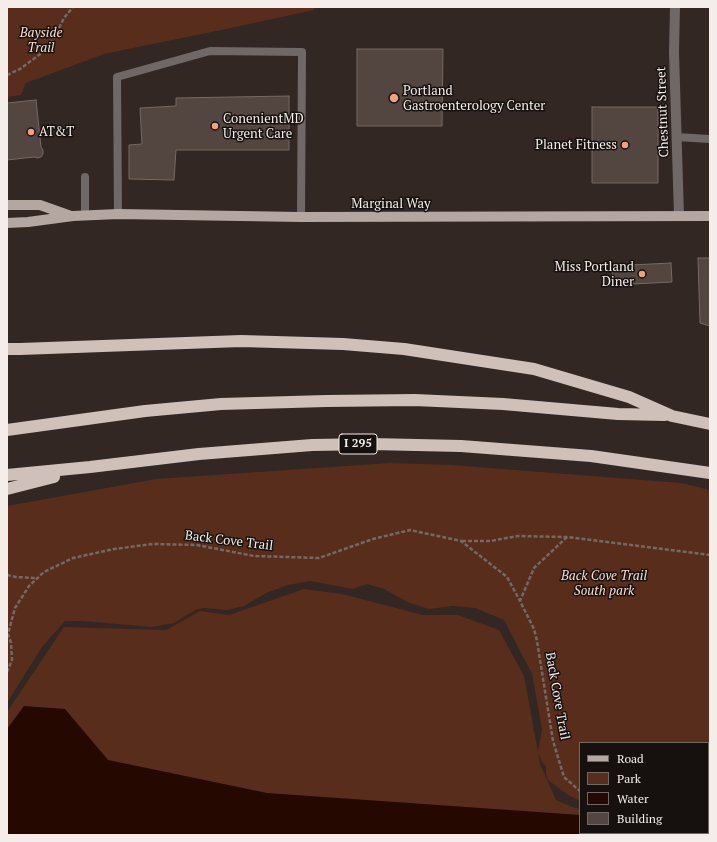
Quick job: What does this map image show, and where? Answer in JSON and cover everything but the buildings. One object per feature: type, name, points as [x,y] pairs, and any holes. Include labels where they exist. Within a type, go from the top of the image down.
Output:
[{"type":"highway","points":[[7,349],[241,341],[343,344],[404,349],[534,370],[629,397],[672,416]]},
{"type":"highway","points":[[7,430],[145,411],[221,404],[415,400],[503,404],[618,414],[672,416],[710,424]]},
{"type":"highway","name":"I 295","points":[[7,476],[199,454],[312,445],[372,444],[461,446],[591,456],[710,473]]},
{"type":"highway","points":[[7,489],[90,467]]},
{"type":"main road","name":"Marginal Way","points":[[7,205],[40,205],[73,216]]},
{"type":"main road","name":"Marginal Way","points":[[7,223],[28,222],[73,216],[118,214],[301,217],[710,216]]},
{"type":"street","name":"Chestnut Street","points":[[675,7],[674,52],[679,216]]},
{"type":"lane","points":[[118,214],[117,77],[210,51],[302,52],[301,217]]},
{"type":"lane","points":[[676,137],[710,139]]},
{"type":"lane","points":[[85,177],[85,216]]},
{"type":"path","points":[[7,75],[20,69],[43,52],[53,40],[64,18],[73,7]]},
{"type":"path","name":"Back Cove Trail","points":[[7,672],[12,660],[11,643],[8,634],[15,608],[29,586],[37,578],[44,572],[73,558],[153,544],[197,545],[254,556],[319,558],[373,539],[410,530],[461,541],[507,577],[534,629],[553,741],[564,777],[579,790]]},
{"type":"path","points":[[461,541],[490,541],[518,536],[567,537],[710,555]]},
{"type":"path","points":[[520,601],[534,568],[567,537]]},
{"type":"path","points":[[7,575],[37,578]]},
{"type":"path","points":[[7,634],[11,643]]},
{"type":"green space","name":"Bayside Trail","points":[[7,7],[314,7],[314,10],[104,54],[26,83],[21,95],[7,97]]},
{"type":"green space","name":"Back Cove Trail South park","points":[[390,463],[452,465],[681,483],[710,490],[710,816],[709,742],[579,742],[579,800],[568,795],[548,780],[546,766],[542,762],[538,753],[540,764],[556,800],[579,809],[579,834],[709,834],[710,824],[710,835],[7,835],[7,712],[64,627],[166,630],[200,611],[229,615],[304,589],[342,594],[423,615],[458,615],[499,630],[524,676],[538,752],[542,729],[532,674],[504,620],[475,608],[453,606],[429,609],[407,602],[384,589],[367,584],[353,589],[310,581],[288,585],[266,593],[244,606],[227,610],[205,608],[197,609],[174,623],[152,627],[65,621],[42,647],[7,703],[7,506],[156,479]]},
{"type":"water","points":[[24,706],[65,709],[108,760],[267,793],[579,815],[579,834],[709,834],[710,825],[710,835],[7,835],[7,729]]},
{"type":"place","name":"Portland Gastroenterology Center","points":[[394,98]]},
{"type":"place","name":"ConenientMD Urgent Care","points":[[215,126]]},
{"type":"place","name":"AT&T","points":[[31,132]]},
{"type":"place","name":"Planet Fitness","points":[[625,145]]},
{"type":"place","name":"Miss Portland Diner","points":[[642,274]]}]
